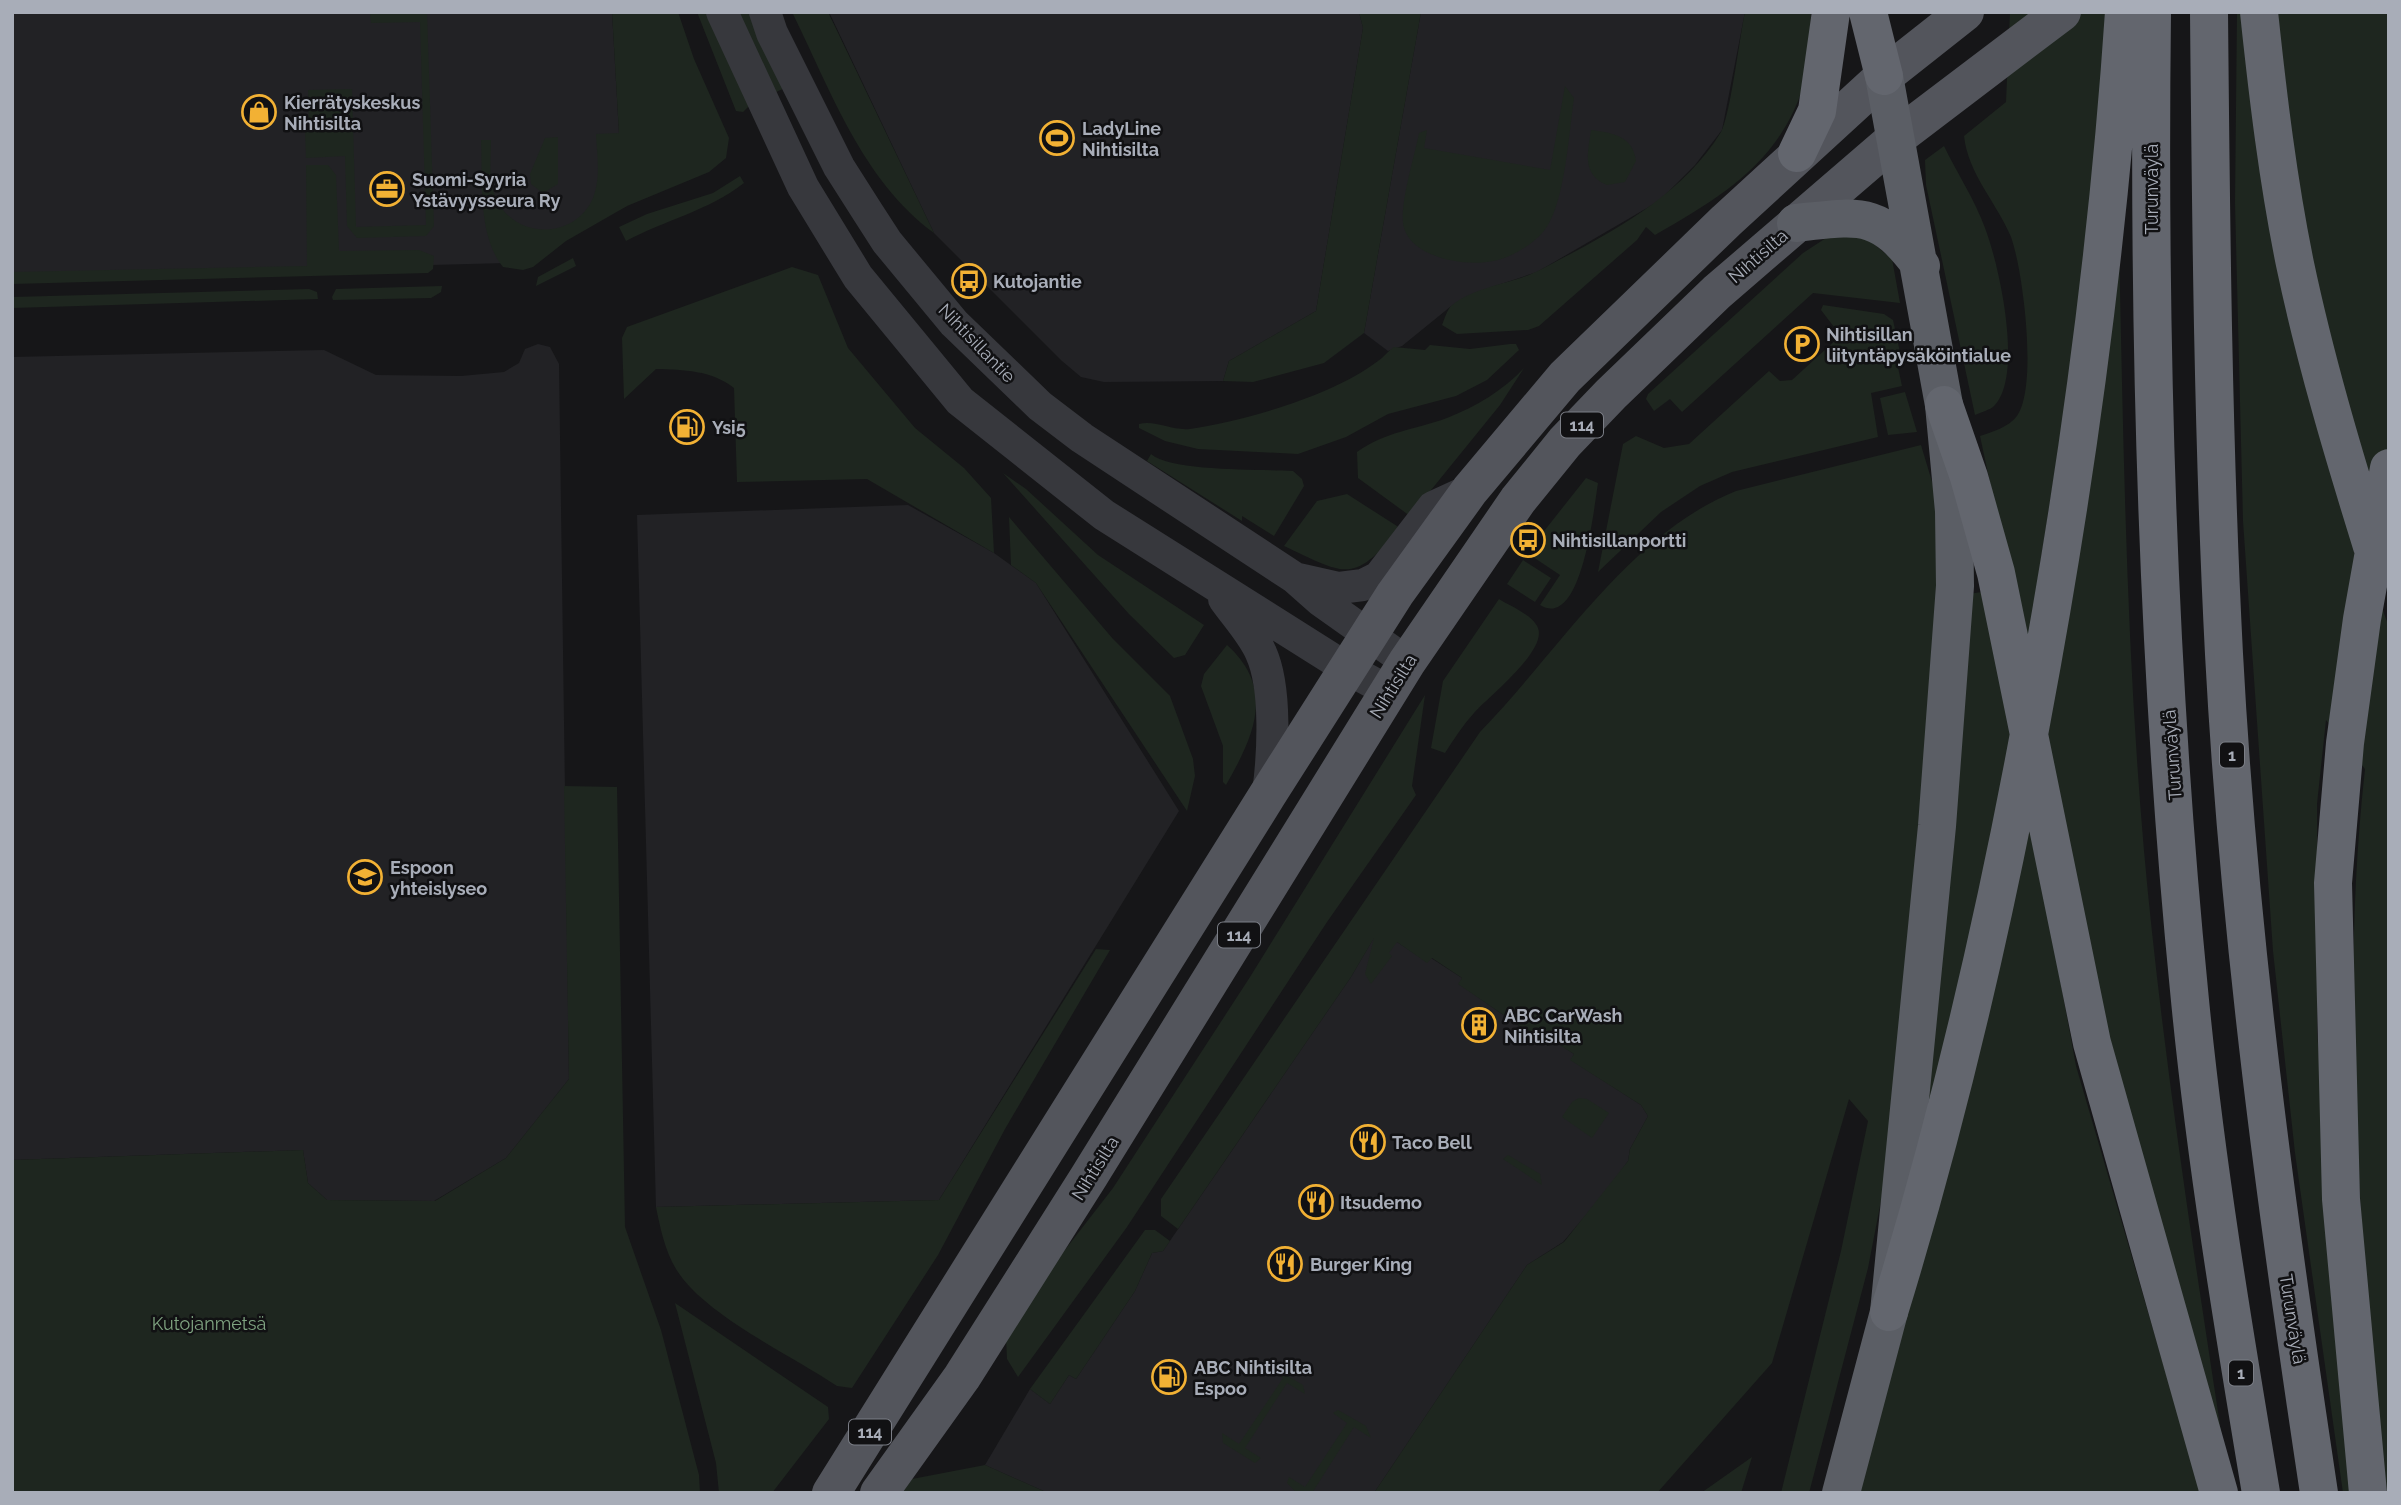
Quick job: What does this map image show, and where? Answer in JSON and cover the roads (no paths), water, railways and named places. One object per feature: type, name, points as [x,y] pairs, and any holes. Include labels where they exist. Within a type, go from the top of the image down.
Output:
[{"type":"highway","points":[[1797,153],[1817,110],[1831,12]]},
{"type":"highway","points":[[1868,12],[1885,76],[1921,266],[1944,405],[1954,511],[1952,662],[1889,1312]]},
{"type":"highway","points":[[1842,1493],[1889,1312],[1922,1204],[1982,970],[2052,609],[2084,416],[2114,157],[2124,12]]},
{"type":"highway","name":"Turunväylä","points":[[2151,12],[2151,331],[2165,656],[2187,962],[2221,1254],[2261,1493]]},
{"type":"highway","name":"Turunväylä","points":[[2209,12],[2212,329],[2224,656],[2250,983],[2282,1247],[2319,1493]]},
{"type":"highway","points":[[2259,12],[2270,120],[2295,265],[2335,424],[2389,598]]},
{"type":"highway","points":[[1796,223],[1868,219],[1899,236],[1921,266]]},
{"type":"highway","points":[[1944,405],[1969,477],[1996,573],[2092,1043],[2219,1493]]},
{"type":"highway","points":[[2368,1493],[2341,1199],[2333,883],[2345,743],[2362,619],[2389,468]]},
{"type":"main road","points":[[1885,76],[1965,12]]},
{"type":"main road","name":"Nihtisilta","points":[[879,1493],[962,1377],[1081,1190],[1398,677],[1518,500],[1565,442],[1656,349],[1796,223],[1896,138],[2062,12]]},
{"type":"main road","name":"114","points":[[831,1493],[1368,636],[1470,490],[1565,377],[1797,153],[1885,76]]},
{"type":"street","points":[[722,12],[803,187],[859,277],[960,401],[1104,515],[1215,587],[1348,669],[1398,677]]},
{"type":"street","name":"Nihtisillantie","points":[[765,12],[772,33],[839,167],[887,242],[954,323],[1040,406],[1295,578],[1368,636],[1398,677]]},
{"type":"street","name":"Nihtisillantie","points":[[1295,578],[1339,588],[1363,585],[1379,577],[1433,507],[1470,490]]},
{"type":"street","points":[[1215,587],[1262,654],[1272,708],[1273,756],[1268,794]]},
{"type":"place","name":"Kierrätyskeskus Nihtisilta","points":[[259,112]]},
{"type":"place","name":"LadyLine Nihtisilta","points":[[1057,138]]},
{"type":"place","name":"Suomi-Syyria Ystävyysseura Ry","points":[[387,189]]},
{"type":"place","name":"Kutojantie","points":[[969,281]]},
{"type":"place","name":"Nihtisillan liityntäpysäköintialue","points":[[1802,344]]},
{"type":"place","name":"Ysi5","points":[[687,427]]},
{"type":"place","name":"Nihtisillanportti","points":[[1528,540]]},
{"type":"place","name":"Espoon yhteislyseo","points":[[365,877]]},
{"type":"place","name":"ABC CarWash Nihtisilta","points":[[1479,1025]]},
{"type":"place","name":"Taco Bell","points":[[1368,1142]]},
{"type":"place","name":"Itsudemo","points":[[1316,1202]]},
{"type":"place","name":"Burger King","points":[[1285,1264]]},
{"type":"place","name":"ABC Nihtisilta Espoo","points":[[1169,1377]]},
{"type":"park label","name":"Kutojanmetsä","points":[[209,1323]]}]
